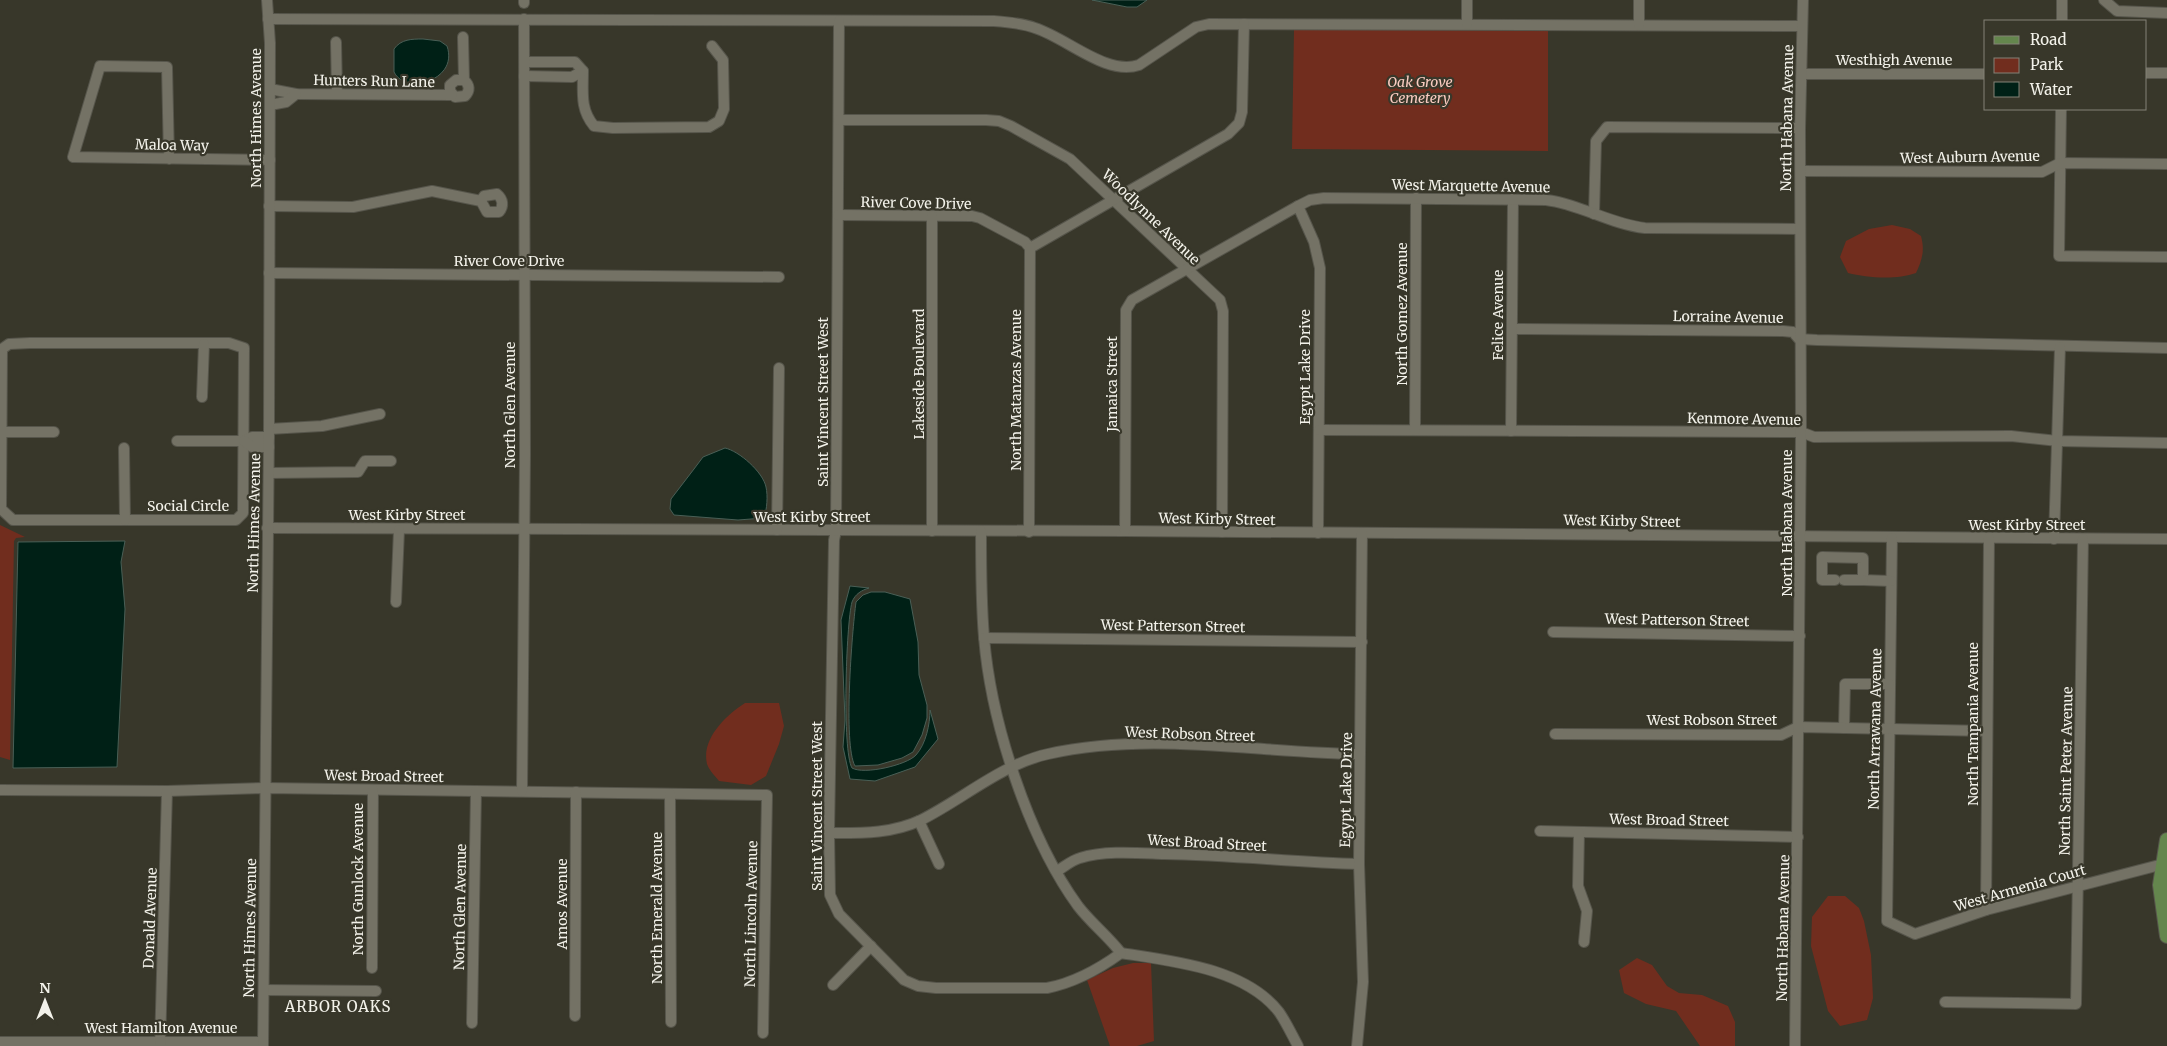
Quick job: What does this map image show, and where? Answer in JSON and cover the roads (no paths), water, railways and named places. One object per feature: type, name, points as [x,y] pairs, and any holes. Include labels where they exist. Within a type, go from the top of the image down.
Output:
[{"type":"main road","points":[[2167,840],[2160,886],[2167,936]]},
{"type":"street","name":"North Himes Avenue","points":[[263,1044],[269,438],[270,89],[267,0]]},
{"type":"street","points":[[1467,0],[1467,24]]},
{"type":"street","points":[[1639,25],[1640,0]]},
{"type":"street","name":"North Habana Avenue","points":[[1795,1046],[1800,636],[1800,128],[1803,0]]},
{"type":"street","points":[[2062,0],[2062,20]]},
{"type":"street","points":[[2104,0],[2117,11],[2167,13]]},
{"type":"street","points":[[268,19],[993,21],[1015,23],[1043,31],[1104,62],[1130,68],[1139,65],[1196,27],[1209,24],[1802,26]]},
{"type":"street","name":"North Glen Avenue","points":[[522,791],[524,19]]},
{"type":"street","name":"Saint Vincent Street West","points":[[839,22],[836,530],[834,540],[828,832],[830,894],[839,914],[904,980],[918,986],[936,988],[1047,988],[1061,985],[1105,965],[1121,954]]},
{"type":"street","points":[[1030,248],[1228,134],[1239,123],[1242,112],[1244,24]]},
{"type":"street","name":"Hunters Run Lane","points":[[270,89],[296,94],[452,95],[450,89],[453,81],[464,80],[464,37]]},
{"type":"street","points":[[336,42],[337,93]]},
{"type":"street","points":[[525,62],[575,62],[583,71],[583,105],[586,116],[594,126],[613,128],[709,127],[719,121],[724,109],[723,60],[712,46]]},
{"type":"street","name":"Maloa Way","points":[[169,159],[167,67],[100,66],[73,157],[169,159],[270,160]]},
{"type":"street","points":[[524,76],[572,77],[583,71]]},
{"type":"street","points":[[2147,73],[2167,73]]},
{"type":"street","name":"Westhigh Avenue","points":[[1802,74],[1984,74]]},
{"type":"street","name":"Hunters Run Lane","points":[[270,106],[286,102],[296,94]]},
{"type":"street","points":[[2061,110],[2060,256],[2167,257]]},
{"type":"street","name":"Woodlynne Avenue","points":[[839,120],[999,121],[1052,147],[1070,159],[1220,300],[1223,311],[1222,532]]},
{"type":"street","points":[[1594,214],[1596,141],[1607,127],[1800,128]]},
{"type":"street","name":"West Auburn Avenue","points":[[1801,171],[2042,172],[2060,163],[2167,164]]},
{"type":"street","points":[[269,206],[353,207],[432,191],[481,201]]},
{"type":"street","name":"West Marquette Avenue","points":[[1186,269],[1298,206],[1310,200],[1324,198],[1513,199],[1563,202],[1628,226],[1645,228],[1800,229]]},
{"type":"street","name":"North Gomez Avenue","points":[[1415,430],[1416,198]]},
{"type":"street","name":"Felice Avenue","points":[[1511,431],[1513,199]]},
{"type":"street","name":"Egypt Lake Drive","points":[[1298,206],[1314,242],[1320,268],[1318,533]]},
{"type":"street","name":"River Cove Drive","points":[[838,215],[972,216],[980,218],[1025,242],[1030,248]]},
{"type":"street","name":"Lakeside Boulevard","points":[[932,216],[932,531]]},
{"type":"street","name":"North Matanzas Avenue","points":[[1029,532],[1030,248]]},
{"type":"street","name":"Jamaica Street","points":[[1125,531],[1126,310],[1132,300],[1186,269]]},
{"type":"street","name":"River Cove Drive","points":[[269,273],[779,277]]},
{"type":"street","name":"Lorraine Avenue","points":[[1512,329],[1783,331],[1793,332],[1799,339],[2060,347],[2167,348]]},
{"type":"street","name":"Social Circle","points":[[229,343],[244,348],[243,513],[236,520],[13,520],[1,508],[1,432],[2,349],[10,344],[229,343]]},
{"type":"street","points":[[202,397],[204,344]]},
{"type":"street","points":[[2054,538],[2060,347]]},
{"type":"street","points":[[777,530],[779,368]]},
{"type":"street","points":[[177,441],[244,441],[252,437],[269,438],[380,414]]},
{"type":"street","name":"Kenmore Avenue","points":[[1319,430],[1801,432],[1814,437],[2011,436],[2058,442],[2167,443]]},
{"type":"street","points":[[1,432],[54,432]]},
{"type":"street","points":[[124,448],[125,520]]},
{"type":"street","points":[[268,473],[358,472],[365,462],[391,462]]},
{"type":"street","name":"West Kirby Street","points":[[267,528],[399,530],[523,528],[1125,531],[2167,539]]},
{"type":"street","points":[[396,602],[399,530]]},
{"type":"street","points":[[981,531],[984,638],[990,684],[1011,768],[1034,824],[1057,871],[1077,905],[1121,954],[1189,963],[1244,984],[1264,998],[1279,1012],[1298,1046]]},
{"type":"street","name":"Egypt Lake Drive","points":[[1357,1046],[1363,982],[1359,864],[1362,534]]},
{"type":"street","name":"North Arrawana Avenue","points":[[1887,921],[1888,729],[1892,538]]},
{"type":"street","name":"North Tampania Avenue","points":[[1986,910],[1989,538]]},
{"type":"street","name":"North Saint Peter Avenue","points":[[1945,1002],[2076,1004],[2083,539]]},
{"type":"street","points":[[1863,580],[1863,558],[1822,557],[1822,580],[1891,581]]},
{"type":"street","name":"West Patterson Street","points":[[1553,632],[1800,636]]},
{"type":"street","name":"West Patterson Street","points":[[984,638],[1362,642]]},
{"type":"street","points":[[1844,728],[1845,684],[1889,684]]},
{"type":"street","name":"West Robson Street","points":[[1554,734],[1781,735],[1798,726],[1987,731]]},
{"type":"street","name":"West Robson Street","points":[[828,832],[873,834],[919,821],[1011,768],[1045,754],[1072,749],[1123,745],[1184,744],[1319,754],[1360,754]]},
{"type":"street","name":"West Broad Street","points":[[0,790],[167,791],[266,788],[767,795]]},
{"type":"street","name":"North Gunlock Avenue","points":[[372,968],[373,790]]},
{"type":"street","name":"Donald Avenue","points":[[160,1044],[167,791]]},
{"type":"street","name":"North Glen Avenue","points":[[472,1023],[476,791]]},
{"type":"street","name":"Amos Avenue","points":[[576,792],[576,1016]]},
{"type":"street","name":"North Emerald Avenue","points":[[670,794],[671,1022]]},
{"type":"street","name":"North Lincoln Avenue","points":[[763,1033],[767,795]]},
{"type":"street","points":[[919,821],[940,864]]},
{"type":"street","name":"West Broad Street","points":[[1540,831],[1798,837]]},
{"type":"street","points":[[1579,832],[1578,886],[1587,911],[1584,942]]},
{"type":"street","name":"West Broad Street","points":[[1057,871],[1078,858],[1093,855],[1206,855],[1283,862],[1359,864]]},
{"type":"street","name":"West Armenia Court","points":[[1887,921],[1915,934],[1986,910],[2164,863]]},
{"type":"street","points":[[833,985],[871,946]]},
{"type":"street","points":[[264,990],[376,991]]},
{"type":"street","name":"West Hamilton Avenue","points":[[0,1042],[57,1044],[263,1044]]},
{"type":"water","points":[[1092,0],[1147,0],[1137,7],[1127,7]]},
{"type":"water","points":[[423,39],[440,41],[447,46],[449,58],[445,68],[438,76],[429,81],[409,83],[400,79],[394,72],[394,49],[403,41]]},
{"type":"water","points":[[725,448],[737,453],[750,463],[764,481],[767,498],[764,518],[738,520],[674,515],[670,509],[671,499],[703,457]]},
{"type":"water","points":[[125,541],[121,562],[125,609],[117,767],[13,768],[18,542]]},
{"type":"water","points":[[850,586],[869,588],[861,591],[852,602],[848,635],[846,714],[849,757],[852,768],[875,770],[911,759],[916,755],[925,740],[930,710],[938,739],[915,767],[875,781],[850,779],[843,747],[845,720],[841,620]]},
{"type":"water","points":[[871,592],[885,592],[910,599],[918,642],[919,675],[927,705],[927,718],[922,735],[913,752],[902,758],[878,765],[855,766],[851,754],[849,712],[854,617],[856,602],[863,595]]},
{"type":"district","name":"ARBOR OAKS","points":[[338,1006]]},
{"type":"park label","name":"Oak Grove Cemetery","points":[[1420,90]]}]
